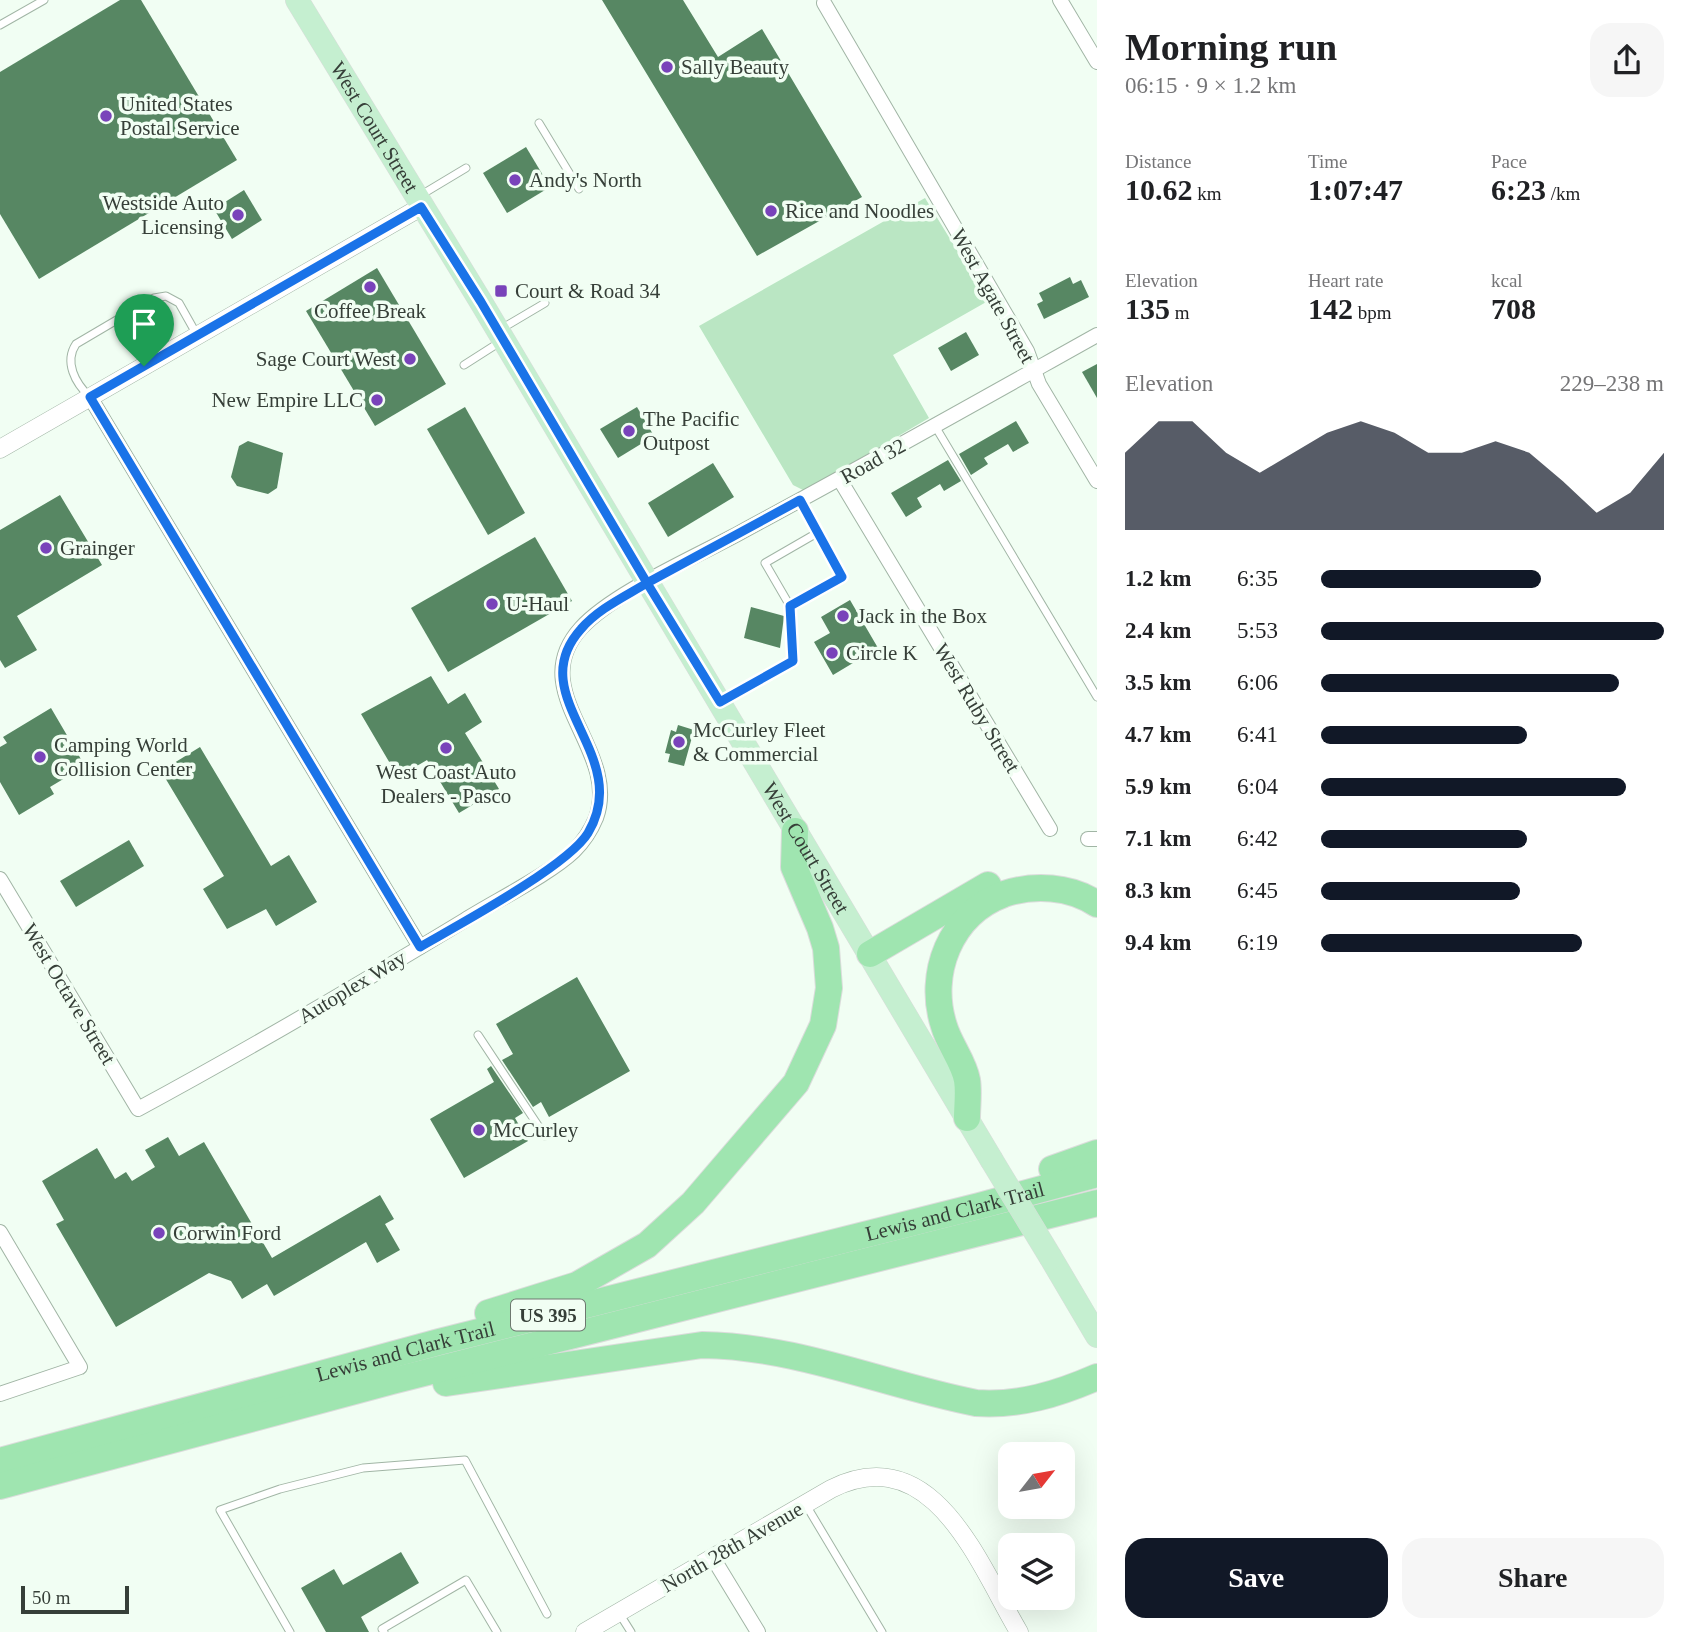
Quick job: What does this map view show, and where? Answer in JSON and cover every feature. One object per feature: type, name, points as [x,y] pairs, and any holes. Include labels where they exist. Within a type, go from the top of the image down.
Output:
[{"type":"highway","points":[[439,1342],[485,1314],[585,1281],[647,1245],[693,1203],[796,1083],[823,1025],[829,988],[826,948],[794,867],[795,831]]},
{"type":"highway","points":[[870,954],[994,881],[1010,876],[1035,872],[1061,873],[1097,887]]},
{"type":"highway","points":[[967,1118],[967,1079],[944,1028],[937,989],[939,972],[953,936],[984,905],[1016,890],[1056,888],[1097,904]]},
{"type":"highway","points":[[1024,1192],[1045,1171],[1097,1153]]},
{"type":"highway","name":"Lewis and Clark Trail","points":[[0,1461],[439,1342],[1097,1174]]},
{"type":"highway","name":"Lewis and Clark Trail","points":[[0,1486],[392,1381],[1097,1203]]},
{"type":"highway","points":[[392,1381],[430,1385],[702,1345],[732,1345],[790,1354],[976,1403],[996,1404],[1036,1399],[1097,1377]]},
{"type":"main road","name":"West Court Street","points":[[297,0],[501,335],[1097,1336]]},
{"type":"street","points":[[1060,0],[1097,62]]},
{"type":"street","name":"West Agate Street","points":[[824,4],[1027,351],[1039,384],[1097,481]]},
{"type":"street","points":[[0,449],[418,202]]},
{"type":"street","name":"Road 32","points":[[647,583],[840,480],[1097,335]]},
{"type":"street","points":[[90,397],[420,947]]},
{"type":"street","name":"West Ruby Street","points":[[840,480],[1050,829]]},
{"type":"street","name":"Autoplex Way","points":[[138,1109],[420,947],[566,858],[587,835],[596,818],[600,781],[594,754],[565,698],[564,665],[568,650],[581,629],[602,611],[647,583]]},
{"type":"street","name":"West Octave Street","points":[[0,879],[138,1109]]},
{"type":"street","points":[[0,1232],[80,1367],[0,1394]]},
{"type":"street","name":"North 28th Avenue","points":[[585,1632],[805,1504],[848,1482],[884,1476],[919,1488],[940,1504],[957,1527],[1019,1632]]},
{"type":"street","points":[[713,1558],[758,1632]]},
{"type":"lane","points":[[0,25],[44,0]]},
{"type":"lane","points":[[540,123],[579,189]]},
{"type":"lane","points":[[418,202],[466,168]]},
{"type":"lane","points":[[90,397],[70,365],[70,353],[76,344],[149,301],[166,296],[179,303],[197,335]]},
{"type":"lane","points":[[464,365],[545,303]]},
{"type":"lane","points":[[935,426],[1097,697]]},
{"type":"lane","points":[[790,606],[842,577],[800,500]]},
{"type":"lane","points":[[720,702],[793,661],[790,606],[765,563],[817,533]]},
{"type":"lane","points":[[478,1035],[545,1136]]},
{"type":"lane","points":[[290,1632],[220,1510],[280,1489],[363,1468],[465,1460],[547,1614]]},
{"type":"lane","points":[[805,1504],[883,1632]]},
{"type":"lane","points":[[384,1632],[383,1629],[466,1580],[496,1632]]},
{"type":"lane","points":[[619,1612],[631,1632]]},
{"type":"green space","points":[[925,198],[988,301],[893,355],[929,418],[805,491],[793,485],[699,326]]},
{"type":"building","name":"United States Postal Service","points":[[120,0],[141,0],[237,160],[39,279],[0,214],[0,72]]},
{"type":"building","points":[[602,0],[683,0],[718,57],[762,29],[862,197],[757,256]]},
{"type":"building","points":[[526,147],[550,187],[507,213],[483,173]]},
{"type":"building","name":"Westside Auto Licensing","points":[[244,190],[262,220],[232,239],[214,209]]},
{"type":"building","points":[[377,268],[446,384],[375,426],[306,311]]},
{"type":"building","points":[[1070,277],[1073,284],[1081,280],[1089,297],[1044,319],[1037,304],[1043,301],[1039,293]]},
{"type":"building","points":[[966,332],[979,355],[951,371],[938,348]]},
{"type":"building","points":[[1097,364],[1097,398],[1082,372]]},
{"type":"building","name":"U-Haul","points":[[465,407],[525,513],[488,535],[427,429]]},
{"type":"building","points":[[637,407],[654,436],[618,458],[600,429]]},
{"type":"building","points":[[1016,421],[1029,443],[1013,452],[1008,444],[984,458],[988,464],[971,475],[959,454]]},
{"type":"building","points":[[248,441],[283,453],[277,488],[268,494],[237,486],[231,477],[239,446]]},
{"type":"building","points":[[948,460],[961,481],[944,491],[940,484],[917,498],[922,507],[906,517],[891,493]]},
{"type":"building","points":[[713,463],[734,497],[668,537],[648,503]]},
{"type":"building","name":"Grainger","points":[[60,495],[102,565],[17,616],[37,650],[5,668],[0,660],[0,530]]},
{"type":"building","name":"U-Haul","points":[[535,537],[572,601],[448,672],[411,608]]},
{"type":"building","points":[[850,600],[878,648],[833,675],[814,642],[830,633],[821,617]]},
{"type":"building","name":"Circle K","points":[[751,607],[784,616],[780,648],[744,638]]},
{"type":"building","points":[[431,676],[448,704],[465,693],[482,722],[465,733],[499,789],[459,813],[427,760],[398,777],[361,714]]},
{"type":"building","name":"Camping World Collision Center","points":[[51,708],[85,766],[50,787],[54,794],[19,815],[0,782],[0,747],[7,743],[3,737]]},
{"type":"building","name":"McCurley Fleet & Commercial","points":[[678,725],[694,730],[684,766],[668,762],[670,754],[665,753],[671,730],[676,732]]},
{"type":"building","points":[[200,747],[271,866],[289,855],[317,902],[276,926],[266,909],[227,929],[203,889],[224,876],[161,771]]},
{"type":"building","points":[[129,840],[144,866],[76,907],[60,881]]},
{"type":"building","points":[[577,977],[630,1071],[549,1117],[541,1102],[533,1107],[502,1060],[513,1054],[496,1024]]},
{"type":"building","name":"McCurley","points":[[491,1066],[523,1113],[515,1118],[528,1141],[464,1178],[430,1119],[494,1082],[487,1069]]},
{"type":"building","name":"Corwin Ford","points":[[168,1137],[179,1156],[204,1142],[272,1258],[380,1195],[394,1219],[385,1224],[400,1250],[377,1263],[366,1242],[274,1296],[267,1284],[242,1299],[231,1281],[209,1273],[116,1327],[56,1224],[64,1220],[42,1181],[97,1148],[115,1179],[126,1172],[132,1181],[155,1167],[145,1150]]},
{"type":"building","points":[[401,1552],[419,1583],[361,1617],[369,1632],[326,1632],[301,1588],[334,1569],[343,1585]]},
{"type":"place","name":"Sally Beauty","points":[[667,67]]},
{"type":"place","name":"United States Postal Service","points":[[106,116]]},
{"type":"place","name":"Andy's North","points":[[515,180]]},
{"type":"place","name":"Rice and Noodles","points":[[771,211]]},
{"type":"place","name":"Westside Auto Licensing","points":[[238,215]]},
{"type":"place","name":"Coffee Break","points":[[370,287]]},
{"type":"place","name":"Court & Road 34","points":[[501,291]]},
{"type":"place","name":"Sage Court West","points":[[410,359]]},
{"type":"place","name":"New Empire LLC","points":[[377,400]]},
{"type":"place","name":"The Pacific Outpost","points":[[629,431]]},
{"type":"place","name":"Grainger","points":[[46,548]]},
{"type":"place","name":"U-Haul","points":[[492,604]]},
{"type":"place","name":"Jack in the Box","points":[[843,616]]},
{"type":"place","name":"Circle K","points":[[832,653]]},
{"type":"place","name":"McCurley Fleet & Commercial","points":[[679,742]]},
{"type":"place","name":"West Coast Auto Dealers - Pasco","points":[[446,748]]},
{"type":"place","name":"Camping World Collision Center","points":[[40,757]]},
{"type":"place","name":"McCurley","points":[[479,1130]]},
{"type":"place","name":"Corwin Ford","points":[[159,1233]]},
{"type":"route","points":[[144,366],[90,397],[420,947],[566,858],[587,835],[596,818],[600,799],[597,766],[594,754],[570,711],[563,681],[568,650],[574,637],[592,618],[647,583],[720,702],[793,661],[790,606],[842,577],[800,500],[647,583],[481,302],[421,207],[144,366]]}]
